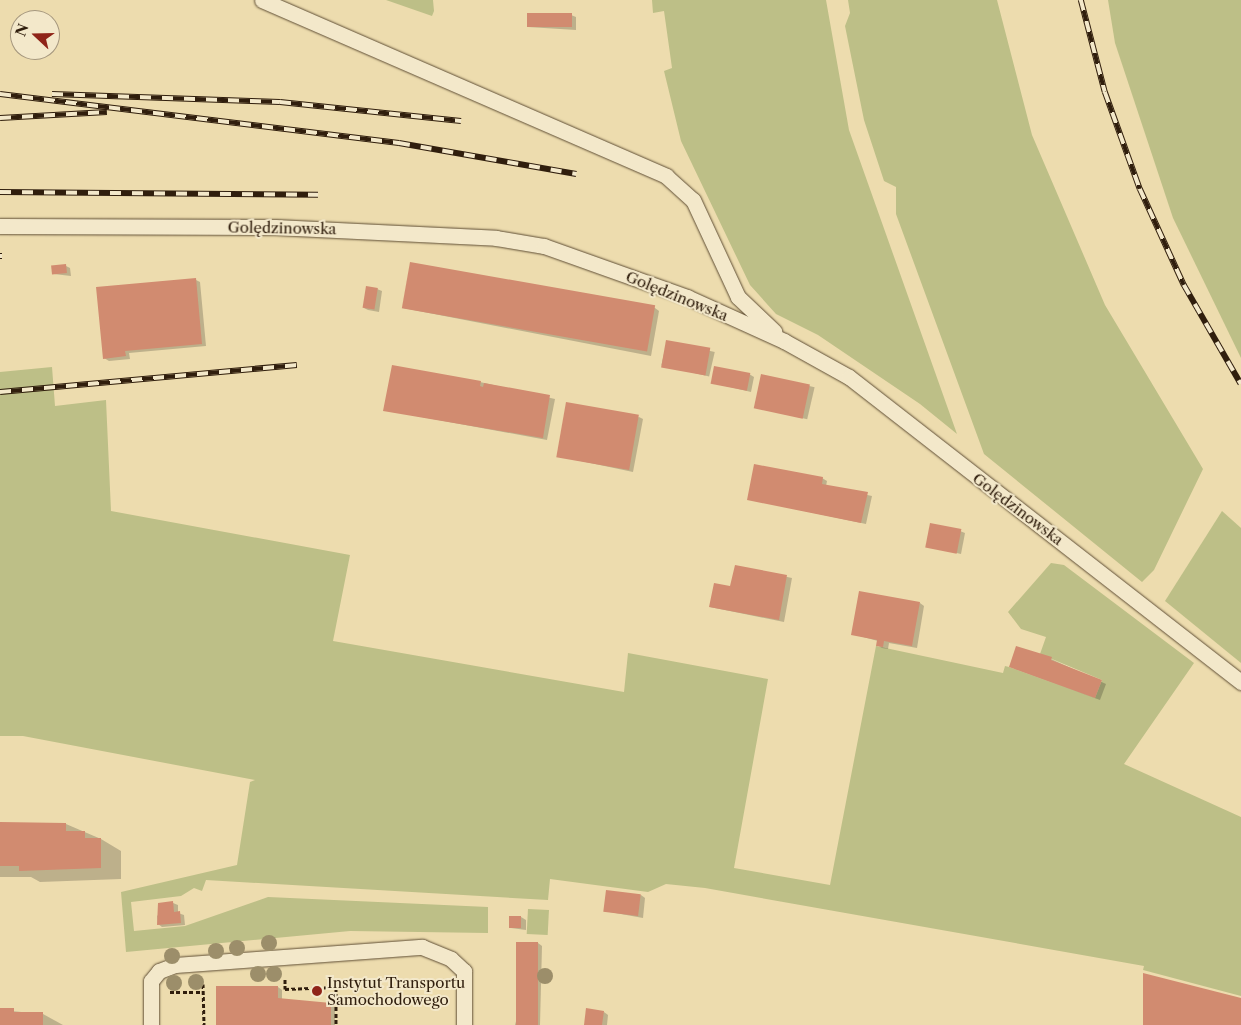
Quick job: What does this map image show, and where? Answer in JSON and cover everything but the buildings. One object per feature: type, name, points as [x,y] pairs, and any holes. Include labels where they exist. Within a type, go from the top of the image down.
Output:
[{"type":"lane","points":[[262,0],[666,176],[693,200],[738,298],[784,341]]},
{"type":"lane","name":"Golędzinowska","points":[[0,226],[275,227],[496,238],[544,246],[687,297],[784,341],[849,377],[1241,682]]},
{"type":"lane","points":[[151,1025],[152,981],[159,971],[176,965],[422,948],[451,958],[464,971],[464,1025]]},
{"type":"path","points":[[283,958],[285,989],[336,987],[336,1025]]},
{"type":"path","points":[[277,979],[285,979]]},
{"type":"path","points":[[204,1025],[202,985],[211,982]]},
{"type":"path","points":[[151,993],[202,992]]},
{"type":"green space","points":[[386,0],[433,0],[434,11],[432,16]]},
{"type":"green space","points":[[652,0],[826,0],[849,130],[957,434],[920,404],[818,335],[776,314],[750,285],[681,141],[664,71],[672,68],[664,11],[653,13]]},
{"type":"green space","points":[[848,0],[997,0],[1032,135],[1105,305],[1203,469],[1154,570],[1142,582],[984,454],[896,214],[896,187],[884,181],[864,120],[845,26],[850,13]]},
{"type":"green space","points":[[1108,0],[1241,0],[1241,358],[1173,218],[1115,43]]},
{"type":"green space","points":[[52,367],[55,406],[106,400],[111,511],[350,555],[333,641],[624,692],[628,653],[768,679],[734,868],[830,885],[876,646],[1003,673],[1005,666],[1095,698],[1102,680],[1040,654],[1046,637],[1021,629],[1008,612],[1051,563],[1064,565],[1194,663],[1124,764],[1241,817],[1241,996],[1143,970],[1144,966],[705,888],[666,884],[648,892],[550,879],[548,900],[206,880],[202,891],[194,888],[181,896],[131,902],[134,931],[185,926],[268,897],[488,907],[488,933],[350,931],[126,952],[121,892],[237,865],[250,782],[255,780],[23,736],[0,736],[0,372]]},
{"type":"green space","points":[[1222,511],[1241,528],[1241,663],[1165,601]]},
{"type":"green space","points":[[528,909],[549,910],[548,935],[527,934]]},
{"type":"railway","points":[[1081,0],[1105,92],[1140,189],[1184,285],[1241,384]]},
{"type":"railway","points":[[0,94],[399,143],[576,174]]},
{"type":"railway","points":[[52,94],[280,102],[461,121]]},
{"type":"railway","points":[[0,118],[107,112]]},
{"type":"railway","points":[[0,192],[318,195]]},
{"type":"railway","points":[[0,392],[297,365]]},
{"type":"place","name":"Instytut Transportu Samochodowego","points":[[317,991]]}]
